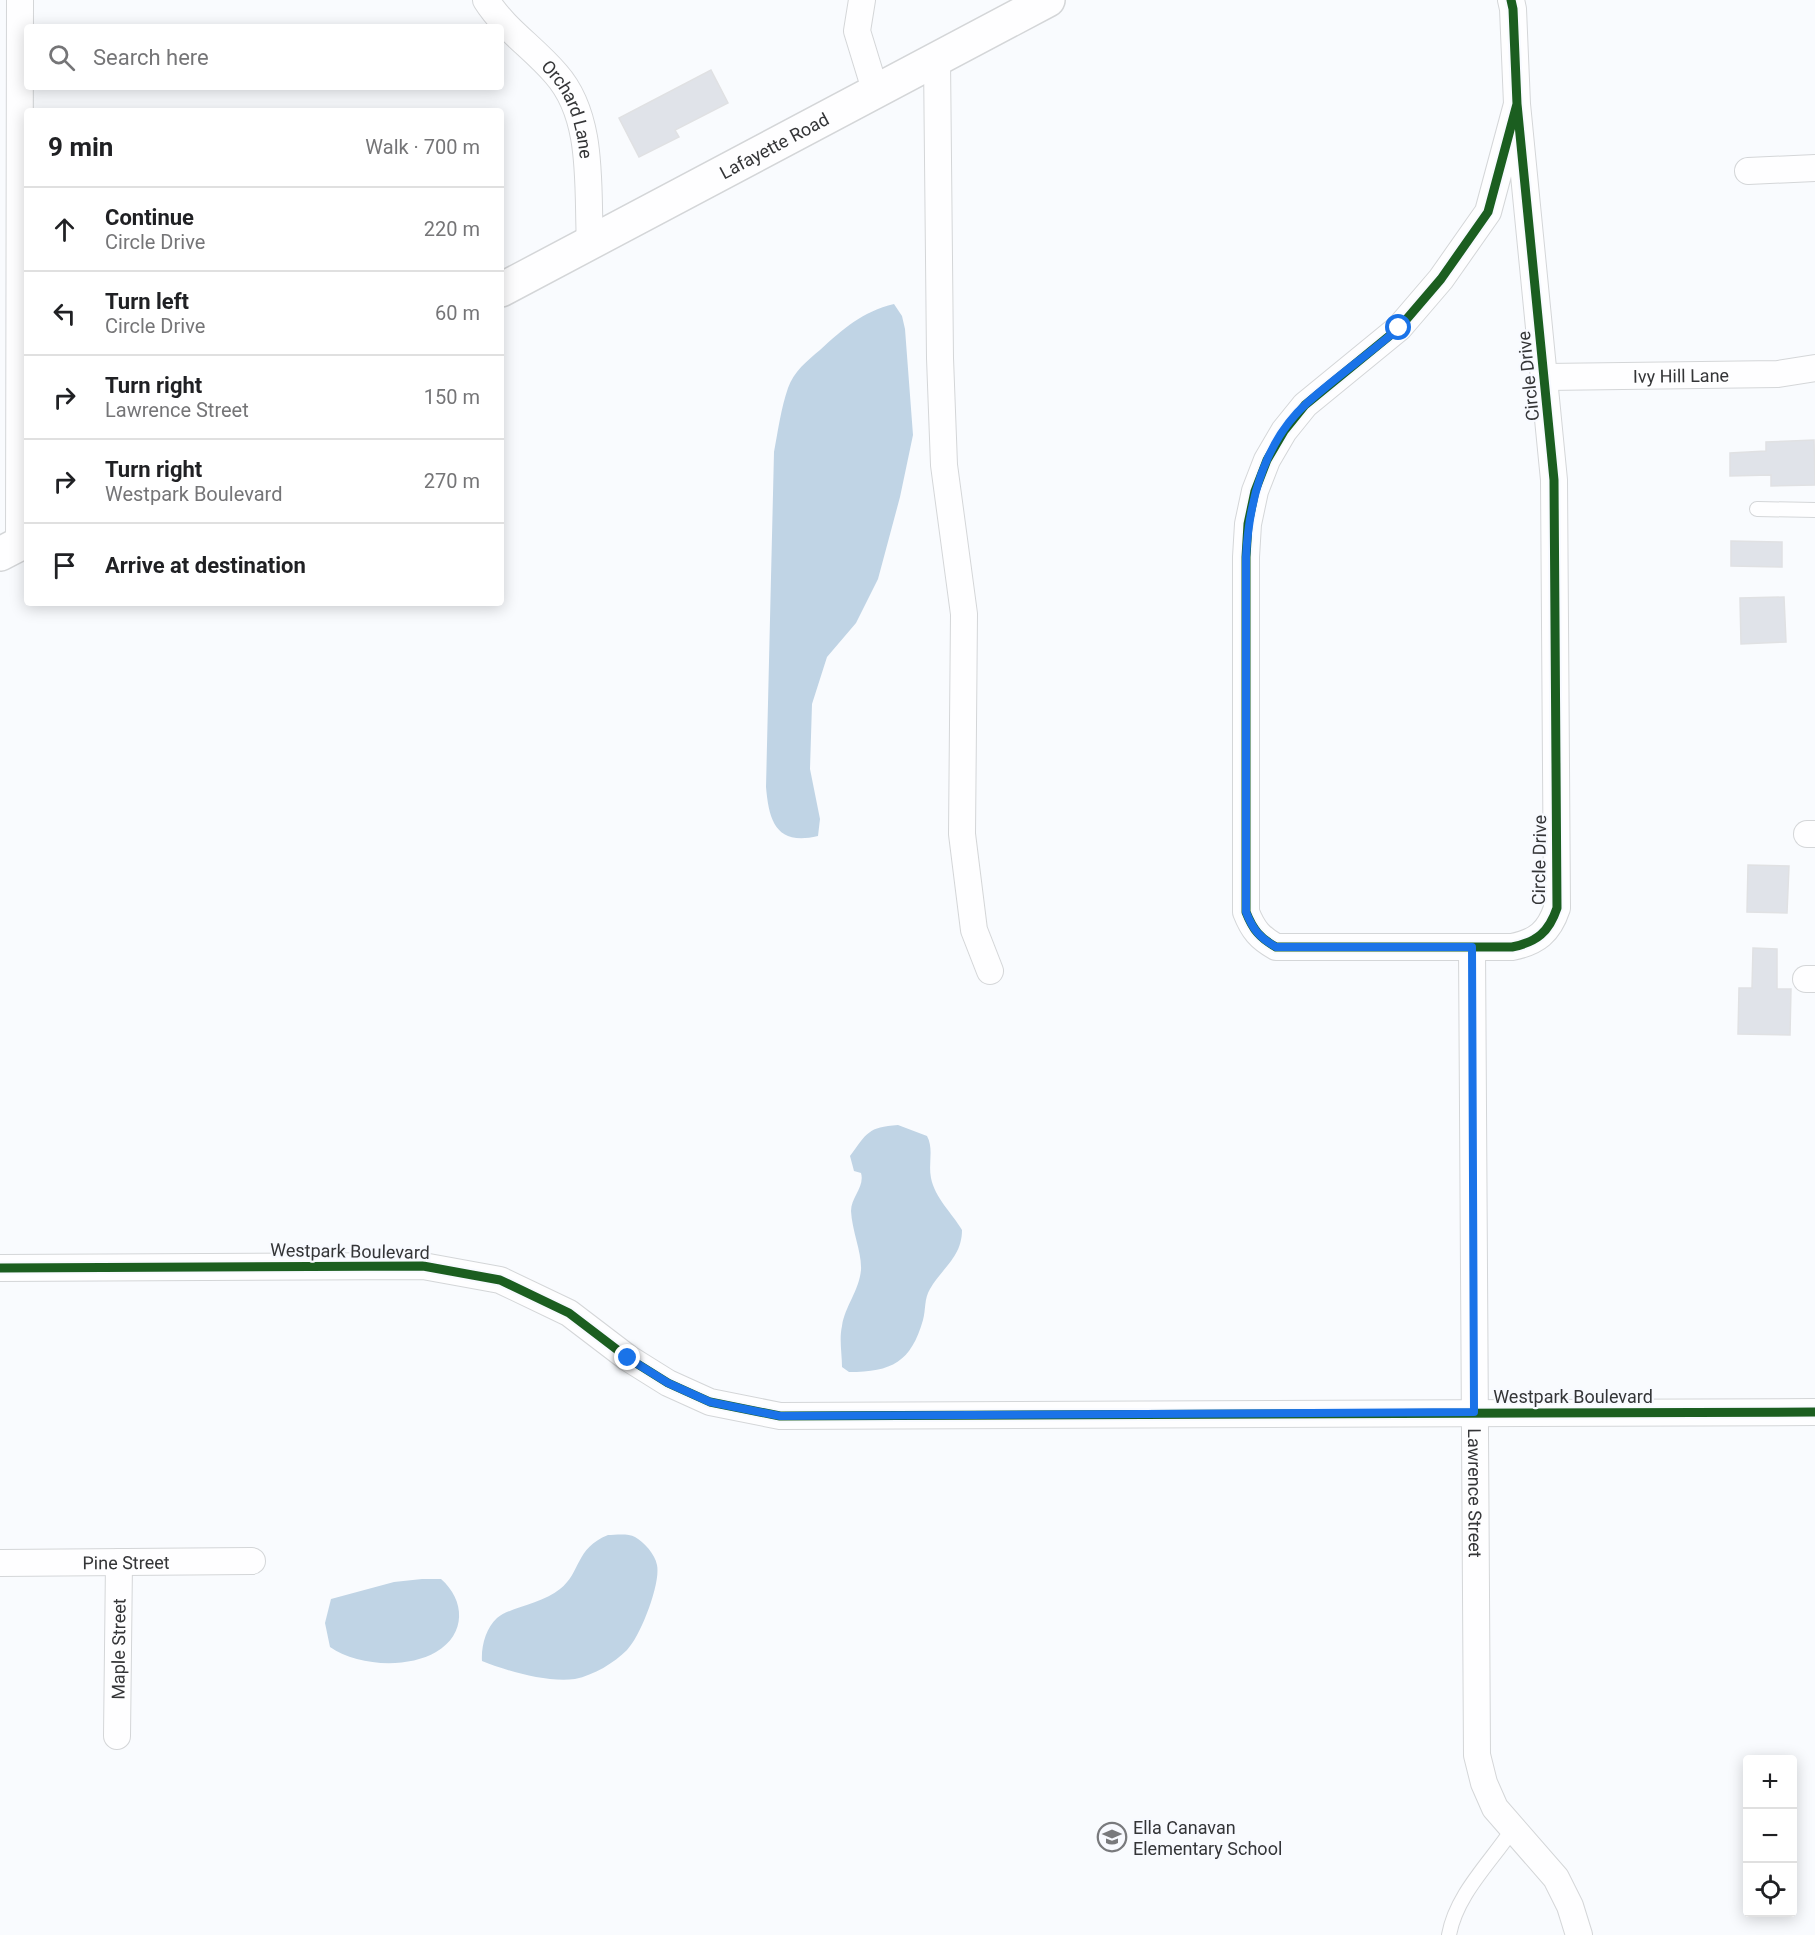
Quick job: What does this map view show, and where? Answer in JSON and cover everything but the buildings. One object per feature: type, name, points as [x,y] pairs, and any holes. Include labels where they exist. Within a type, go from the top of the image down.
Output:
[{"type":"main road","name":"Lafayette Road","points":[[504,288],[1048,0]]},
{"type":"street","points":[[15,546],[20,0]]},
{"type":"street","name":"Orchard Lane","points":[[486,0],[503,24]]},
{"type":"street","points":[[862,0],[857,31],[876,93]]},
{"type":"street","name":"Circle Drive","points":[[1511,0],[1514,9],[1517,104],[1534,288],[1546,377],[1554,480],[1557,908],[1552,923],[1542,935],[1529,944],[1512,947],[1276,947],[1262,939],[1252,927],[1246,912],[1246,557],[1248,524],[1255,491],[1267,460],[1284,431],[1305,405],[1399,328],[1488,212],[1517,104]]},
{"type":"street","name":"Orchard Lane","points":[[504,26],[539,55],[558,76],[573,101],[582,126],[590,243]]},
{"type":"street","points":[[938,60],[940,358],[944,465],[964,614],[962,834],[974,930],[990,971]]},
{"type":"street","points":[[1748,171],[1815,168]]},
{"type":"street","name":"Ivy Hill Lane","points":[[1546,377],[1778,374],[1815,368]]},
{"type":"street","name":"Lawrence Street","points":[[1472,947],[1477,1755],[1484,1783],[1495,1808],[1512,1830],[1536,1852],[1556,1878],[1570,1906],[1579,1935]]},
{"type":"street","name":"Westpark Boulevard","points":[[0,1268],[423,1266],[500,1280],[569,1313],[628,1358],[668,1383],[710,1402],[780,1416],[1815,1412]]},
{"type":"street","name":"Pine Street","points":[[0,1563],[252,1561]]},
{"type":"street","name":"Maple Street","points":[[117,1736],[119,1562]]},
{"type":"lane","points":[[1757,509],[1815,510]]},
{"type":"lane","points":[[1449,1935],[1452,1918],[1464,1896],[1512,1830]]},
{"type":"water","points":[[894,304],[902,316],[905,329],[913,435],[900,497],[878,579],[856,623],[827,657],[812,704],[810,769],[820,819],[818,836],[793,837],[777,828],[769,810],[766,787],[774,452],[783,403],[794,376],[801,367],[854,322],[872,311]]},
{"type":"water","points":[[898,1125],[927,1136],[933,1185],[962,1230],[961,1239],[951,1262],[928,1293],[923,1320],[906,1355],[888,1367],[849,1372],[842,1367],[841,1336],[846,1312],[860,1278],[860,1256],[851,1211],[862,1178],[861,1173],[854,1171],[850,1156],[869,1133],[880,1127]]},
{"type":"water","points":[[608,1535],[635,1537],[649,1549],[657,1565],[653,1597],[638,1634],[627,1650],[603,1668],[589,1675],[564,1680],[540,1678],[482,1661],[485,1638],[497,1618],[560,1589],[572,1576],[590,1547],[597,1540]]},
{"type":"water","points":[[441,1579],[455,1597],[459,1617],[458,1627],[446,1645],[424,1657],[397,1663],[354,1658],[330,1647],[325,1623],[331,1599],[394,1582]]},
{"type":"cycle path","points":[[1511,0],[1517,104],[1554,480],[1557,908],[1550,924],[1541,935],[1512,947],[1276,947],[1258,933],[1246,912],[1246,557],[1248,524],[1255,491],[1267,460],[1284,431],[1305,405],[1399,328],[1441,279],[1488,212],[1517,104]]},
{"type":"cycle path","points":[[0,1268],[423,1266],[500,1280],[569,1313],[628,1358],[668,1383],[710,1402],[780,1416],[1815,1412]]},
{"type":"place","name":"Ella Canavan Elementary School","points":[[1112,1837]]},
{"type":"route","points":[[628,1358],[668,1383],[710,1402],[780,1416],[1474,1412],[1472,947],[1276,947],[1262,939],[1252,927],[1246,912],[1246,557],[1248,524],[1255,491],[1267,460],[1284,431],[1305,405],[1357,365],[1399,328]]}]
